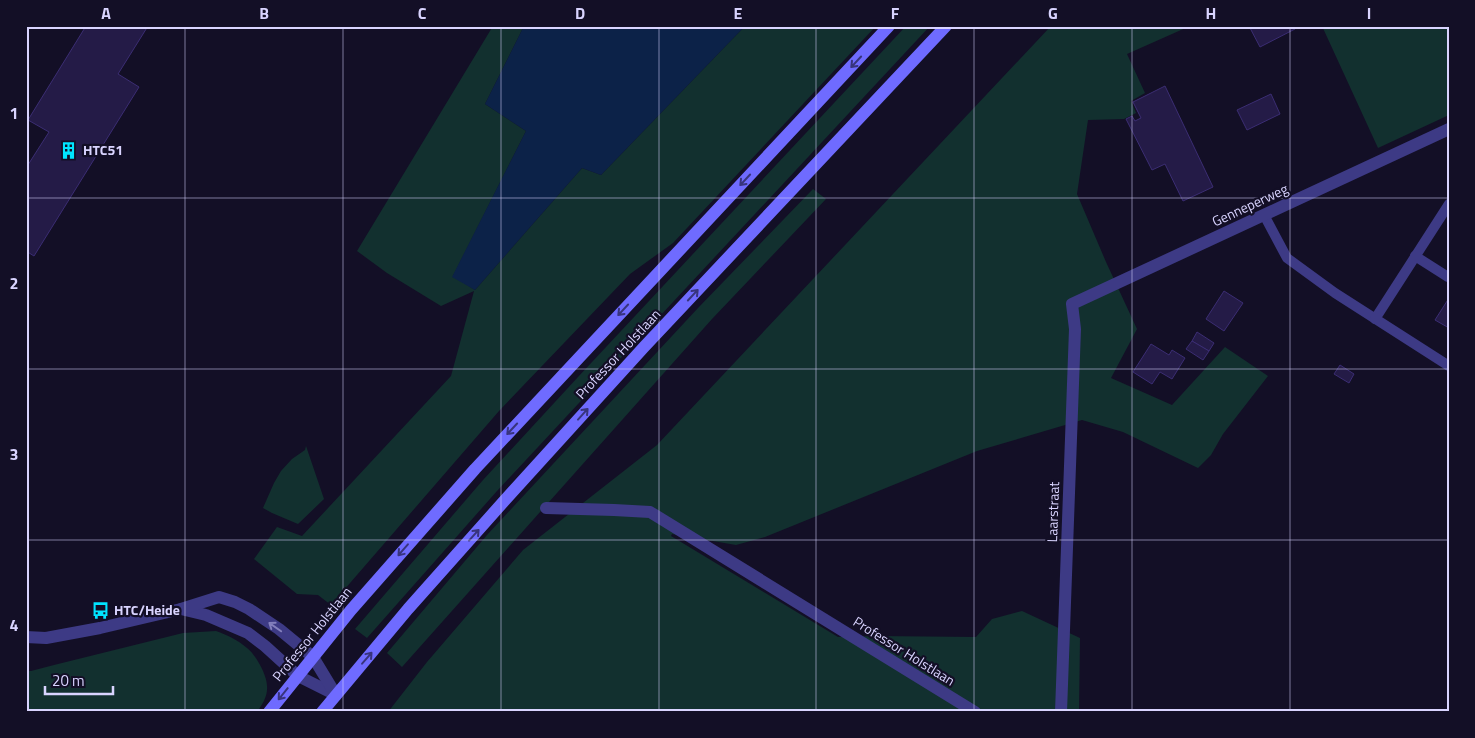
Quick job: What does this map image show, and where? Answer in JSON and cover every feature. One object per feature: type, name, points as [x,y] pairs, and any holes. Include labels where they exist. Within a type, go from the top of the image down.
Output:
[{"type":"main road","name":"Professor Holstlaan","points":[[269,712],[350,610],[475,469],[889,26]]},
{"type":"main road","name":"Professor Holstlaan","points":[[322,712],[408,609],[644,348],[946,26]]},
{"type":"street","name":"Genneperweg","points":[[1074,312],[1072,304],[1449,129]]},
{"type":"street","name":"Laarstraat","points":[[1061,712],[1075,339],[1074,312]]},
{"type":"street","name":"Professor Holstlaan","points":[[546,508],[650,512],[975,712]]},
{"type":"street","points":[[26,637],[46,638],[100,628],[181,609],[218,597],[235,602],[279,629],[313,657],[336,695]]},
{"type":"street","points":[[181,609],[206,615],[248,633],[298,676],[336,695]]},
{"type":"lane","points":[[1375,319],[1449,204]]},
{"type":"lane","points":[[1264,214],[1287,258],[1335,293],[1449,366]]},
{"type":"lane","points":[[1415,256],[1448,277]]},
{"type":"green space","points":[[493,26],[524,26],[485,104],[526,131],[453,276],[475,290],[582,168],[601,175],[745,26],[876,26],[673,243],[630,274],[499,411],[331,605],[318,595],[297,594],[254,559],[277,527],[302,536],[451,376],[474,291],[441,306],[387,273],[357,251]]},
{"type":"green space","points":[[906,26],[930,26],[497,491],[367,638],[355,629],[483,480]]},
{"type":"green space","points":[[1051,26],[1190,26],[1127,54],[1145,93],[1131,101],[1136,113],[1124,119],[1088,120],[1077,194],[1137,329],[1111,378],[1172,405],[1225,347],[1268,376],[1223,434],[1211,455],[1198,468],[1123,432],[1082,420],[977,451],[765,537],[736,545],[672,534],[671,536],[838,637],[976,637],[992,619],[1022,611],[1080,638],[1079,712],[388,712],[427,662],[523,550],[657,445]]},
{"type":"green space","points":[[1322,26],[1449,26],[1449,115],[1378,148]]},
{"type":"green space","points":[[813,189],[826,199],[712,319],[402,667],[387,653],[487,535],[698,308]]},
{"type":"green space","points":[[306,446],[324,499],[298,524],[263,508],[281,471],[292,459],[305,450]]},
{"type":"green space","points":[[216,631],[244,645],[254,655],[260,666],[267,681],[267,693],[257,712],[26,712],[26,671],[183,633]]},
{"type":"water","points":[[524,26],[745,26],[601,175],[582,168],[475,290],[452,277],[526,131],[485,104]]},
{"type":"building","name":"HTC51","points":[[86,26],[148,26],[118,74],[139,87],[34,256],[26,251],[26,168],[49,132],[28,120]]},
{"type":"building","points":[[1249,26],[1293,26],[1295,29],[1260,47]]},
{"type":"building","points":[[1165,86],[1213,187],[1183,201],[1165,164],[1152,170],[1126,119],[1132,116],[1135,121],[1141,118],[1133,102]]},
{"type":"building","points":[[1271,94],[1280,114],[1247,130],[1237,110]]},
{"type":"building","points":[[1224,291],[1243,303],[1224,331],[1206,319]]},
{"type":"building","points":[[1449,298],[1449,328],[1435,320]]},
{"type":"building","points":[[1197,332],[1214,343],[1209,351],[1192,341]]},
{"type":"building","points":[[1192,341],[1209,351],[1203,360],[1186,349]]},
{"type":"building","points":[[1151,344],[1169,355],[1172,350],[1185,358],[1172,379],[1160,372],[1152,384],[1133,372]]},
{"type":"building","points":[[1340,365],[1354,374],[1349,383],[1334,374]]},
{"type":"place","name":"HTC51","points":[[69,150]]},
{"type":"place","name":"HTC/Heide","points":[[100,610]]}]
